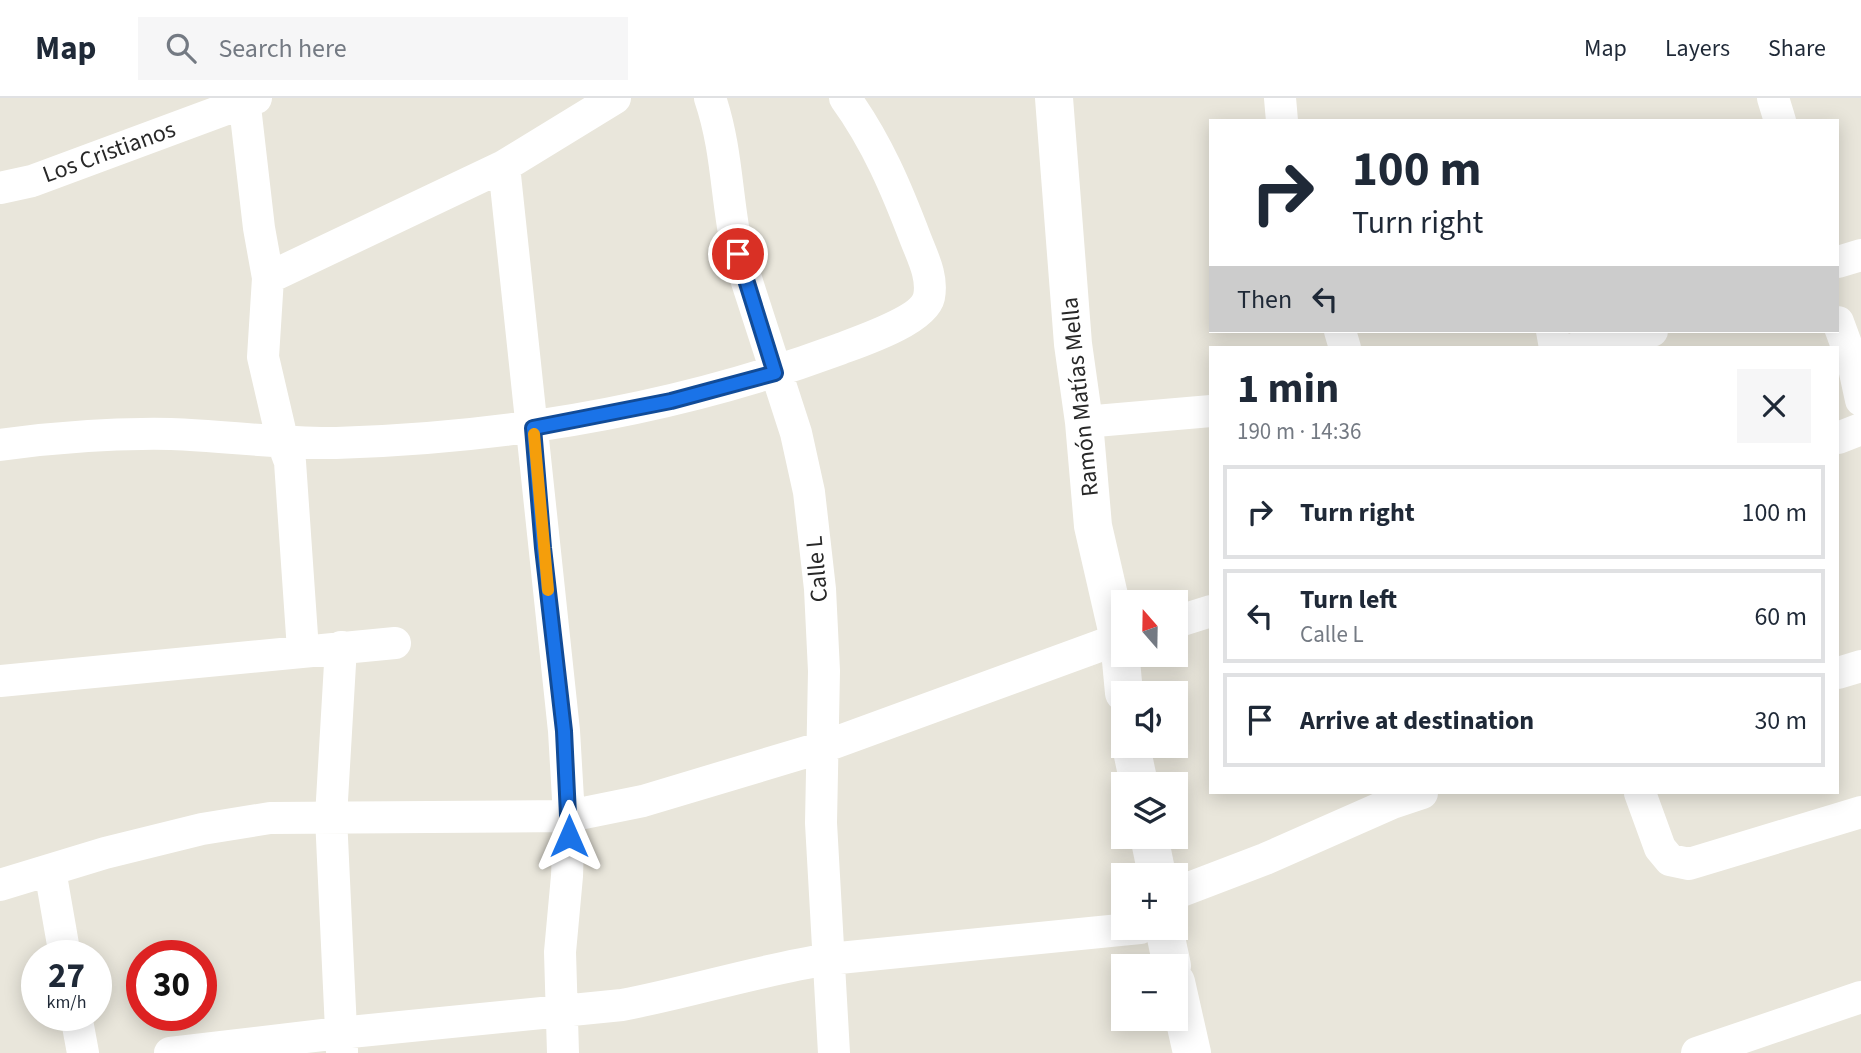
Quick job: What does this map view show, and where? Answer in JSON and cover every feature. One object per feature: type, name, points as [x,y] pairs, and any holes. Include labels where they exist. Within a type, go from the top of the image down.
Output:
[{"type":"street","points":[[268,278],[504,166],[615,98]]},
{"type":"street","name":"Calle L","points":[[710,98],[724,146],[733,234],[738,254],[796,433],[809,492],[820,589],[824,671],[821,823],[834,1053]]},
{"type":"street","points":[[0,445],[55,438],[128,434],[283,443],[396,439],[533,428],[671,401],[775,373],[853,344],[915,317],[929,300],[930,277],[898,192],[863,124],[845,98]]},
{"type":"street","name":"Ramón Matías Mella","points":[[1054,98],[1073,344],[1084,422],[1093,526],[1111,598]]},
{"type":"street","points":[[1279,98],[1283,119]]},
{"type":"street","points":[[1773,98],[1779,119]]},
{"type":"street","points":[[248,100],[259,228],[268,278],[262,357],[290,462],[303,650]]},
{"type":"street","name":"Los Cristianos","points":[[2,184],[32,181],[248,100]]},
{"type":"street","points":[[504,166],[564,731],[569,816],[560,953],[563,1053]]},
{"type":"street","points":[[1839,262],[1861,255]]},
{"type":"street","points":[[1839,324],[1857,362],[1861,400]]},
{"type":"street","points":[[1585,346],[1643,333]]},
{"type":"street","points":[[1084,422],[1209,411]]},
{"type":"street","points":[[1839,438],[1861,429]]},
{"type":"street","points":[[1188,618],[1209,612]]},
{"type":"street","points":[[0,885],[202,829],[270,818],[569,816],[643,801],[823,747],[1111,642]]},
{"type":"street","points":[[0,681],[395,643]]},
{"type":"street","points":[[341,647],[331,817],[341,1043]]},
{"type":"street","points":[[1839,673],[1861,666]]},
{"type":"street","points":[[1188,888],[1419,794]]},
{"type":"street","points":[[1640,794],[1660,848],[1670,860],[1689,863],[1861,812]]},
{"type":"street","points":[[50,870],[62,940]]},
{"type":"street","points":[[170,1053],[341,1043],[657,998],[780,966],[1111,931]]},
{"type":"street","points":[[1697,1053],[1861,997]]},
{"type":"street","points":[[79,1031],[83,1053]]},
{"type":"street","points":[[1187,1031],[1192,1053]]},
{"type":"slow traffic","points":[[534,434],[548,590]]},
{"type":"route","points":[[569,836],[564,731],[543,548],[533,428],[671,401],[775,373],[738,254]]}]
